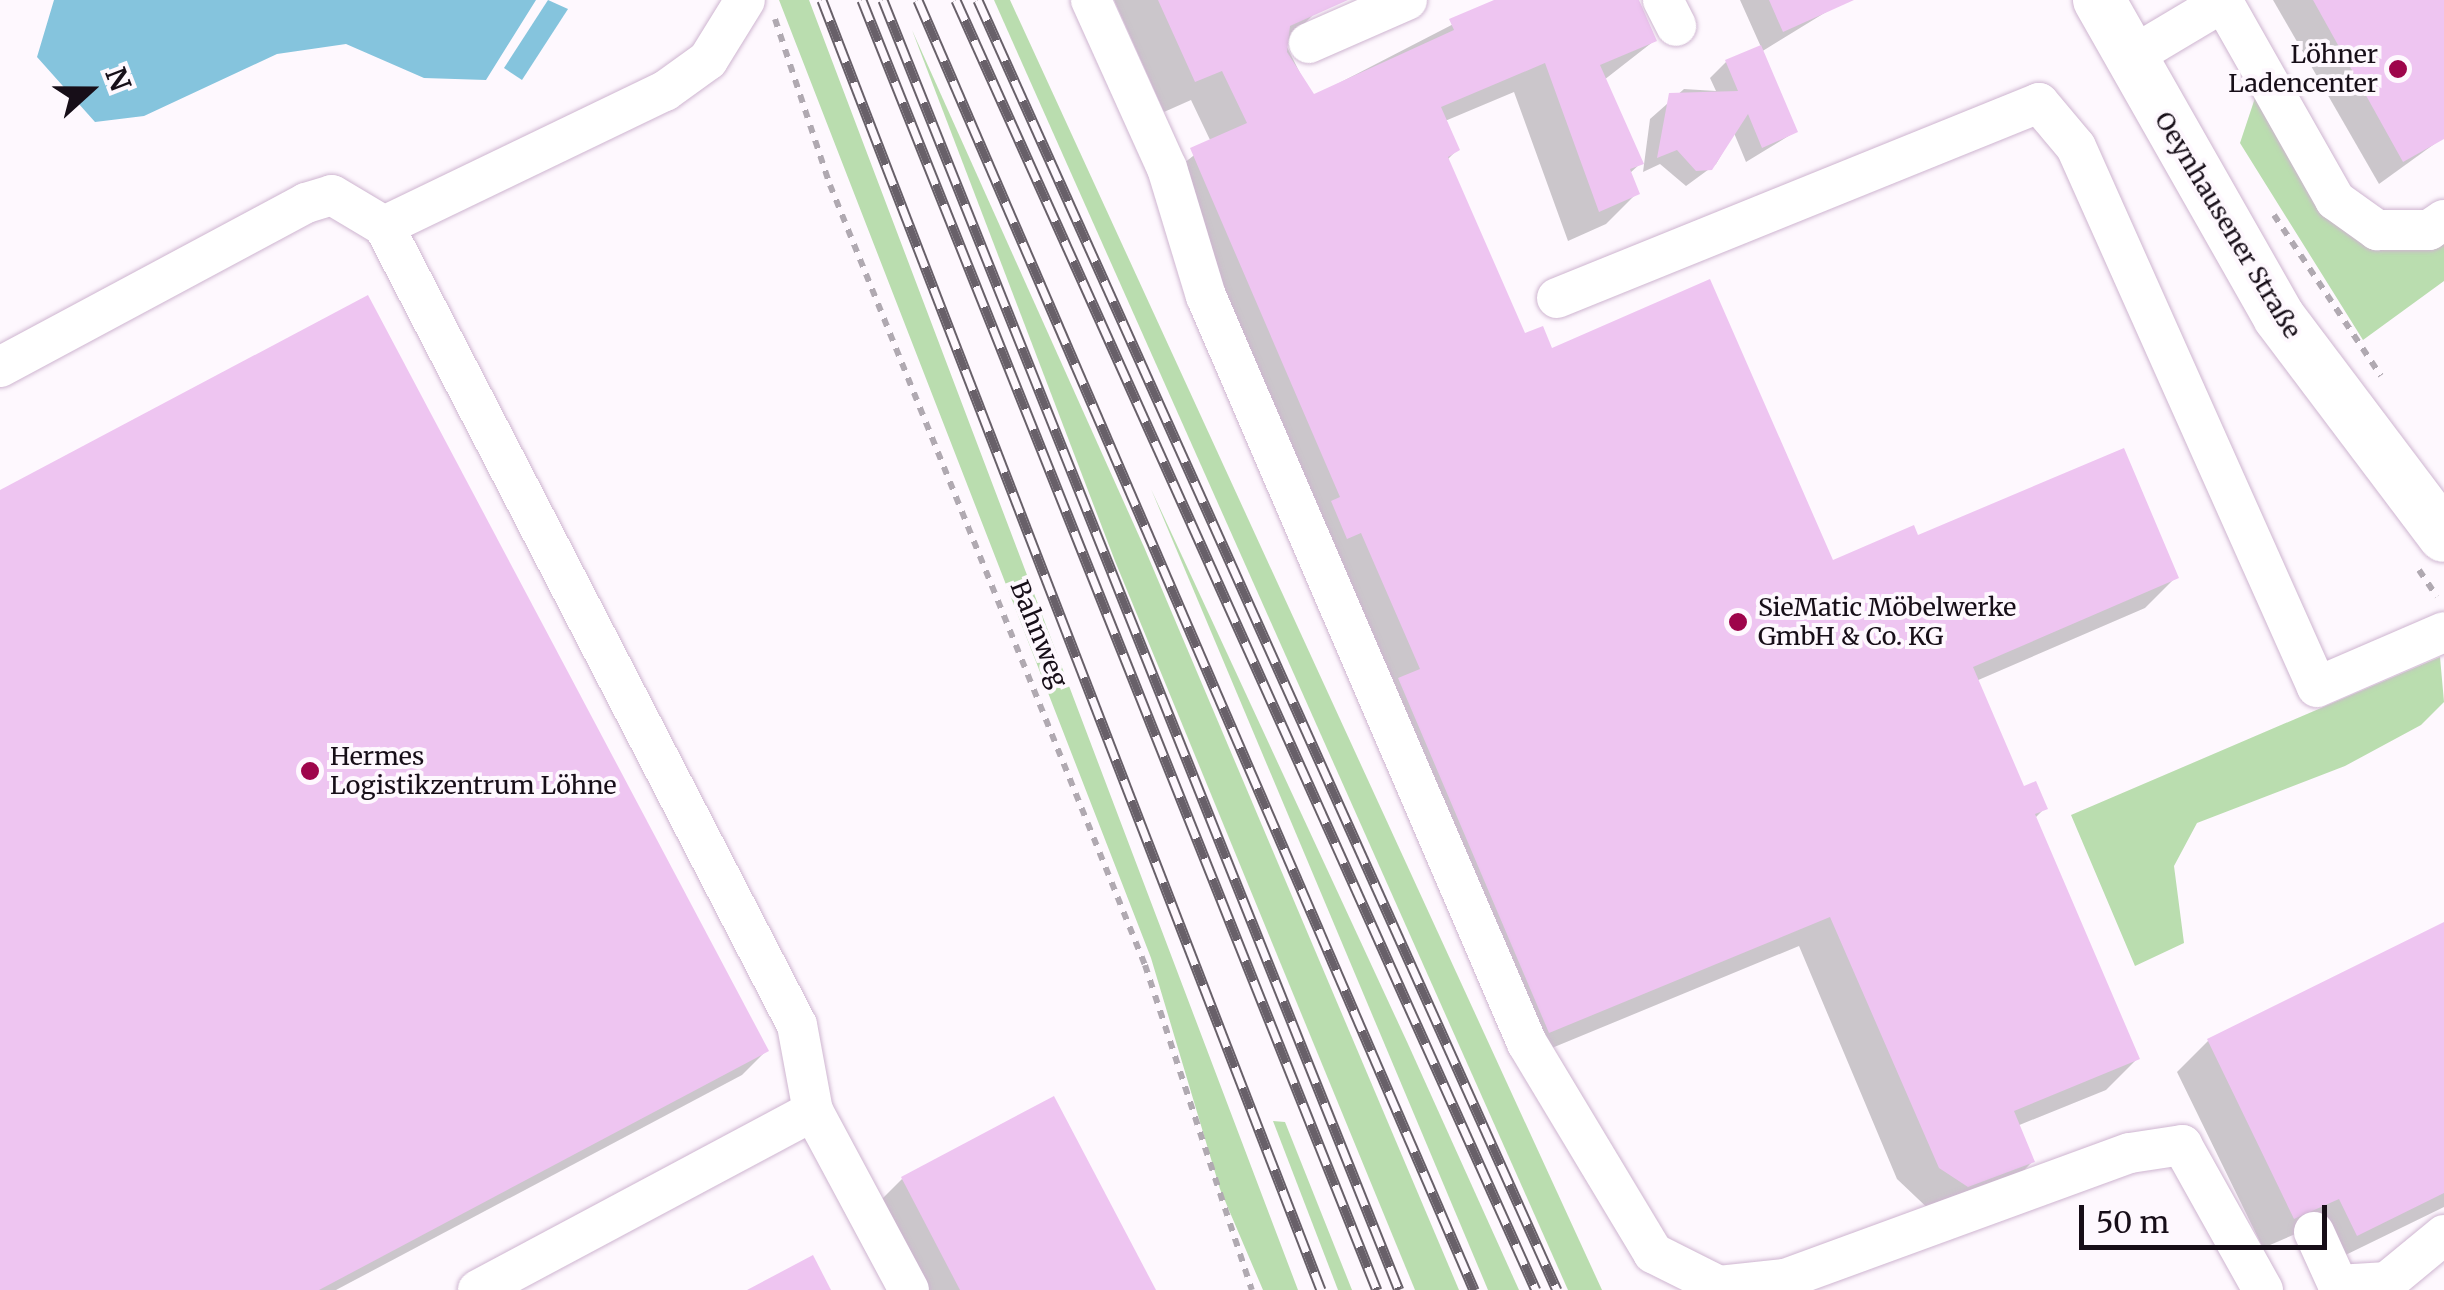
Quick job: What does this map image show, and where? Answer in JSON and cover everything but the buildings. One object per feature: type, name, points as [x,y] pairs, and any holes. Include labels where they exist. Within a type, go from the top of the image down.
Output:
[{"type":"main road","name":"Oeynhausener Straße","points":[[2099,0],[2279,317],[2444,536]]},
{"type":"lane","points":[[384,226],[666,90],[708,60],[744,0]]},
{"type":"lane","points":[[1091,0],[1167,168],[1206,296],[1528,1043],[1653,1253],[1719,1286],[1786,1279],[2130,1153],[2182,1144],[2264,1290]]},
{"type":"lane","points":[[1309,44],[1407,0]]},
{"type":"lane","points":[[2129,58],[2223,1],[2335,200],[2377,230],[2429,230],[2444,220]]},
{"type":"lane","points":[[1558,298],[2039,104],[2076,147],[2317,686],[2444,632]]},
{"type":"lane","points":[[0,367],[306,203],[332,195],[384,226],[797,1025],[813,1110],[909,1290]]},
{"type":"lane","points":[[478,1290],[813,1110]]},
{"type":"lane","points":[[2314,1232],[2332,1287],[2387,1282],[2444,1235]]},
{"type":"path","name":"Bahnweg","points":[[769,0],[830,185],[1145,966],[1252,1290]]},
{"type":"path","points":[[2266,202],[2384,381]]},
{"type":"green space","points":[[779,0],[809,0],[1298,1290],[1263,1290],[1220,1189],[1151,958]]},
{"type":"green space","points":[[994,0],[1010,0],[1602,1290],[1568,1290]]},
{"type":"green space","points":[[912,30],[1144,547],[1459,1290],[1415,1290],[1115,561]]},
{"type":"green space","points":[[2256,95],[2324,214],[2444,241],[2444,281],[2363,340],[2240,143]]},
{"type":"green space","points":[[1151,489],[1408,1044],[1519,1290],[1488,1290]]},
{"type":"green space","points":[[2440,657],[2444,702],[2421,725],[2345,766],[2197,823],[2174,866],[2184,943],[2135,966],[2071,815]]},
{"type":"green space","points":[[1273,1121],[1285,1122],[1352,1290],[1338,1290]]},
{"type":"water","points":[[54,0],[536,0],[486,80],[424,78],[346,44],[277,54],[144,116],[95,122],[37,57]]},
{"type":"water","points":[[548,0],[568,9],[522,80],[504,68]]},
{"type":"railway","points":[[822,0],[1321,1290]]},
{"type":"railway","points":[[862,0],[1377,1290]]},
{"type":"railway","points":[[883,0],[1399,1290]]},
{"type":"railway","points":[[918,0],[1474,1290]]},
{"type":"railway","points":[[956,0],[1536,1290]]},
{"type":"railway","points":[[978,0],[1557,1290]]},
{"type":"place","name":"Löhner Ladencenter","points":[[2398,69]]},
{"type":"place","name":"SieMatic Möbelwerke GmbH & Co. KG","points":[[1738,622]]},
{"type":"place","name":"Hermes Logistikzentrum Löhne","points":[[310,771]]}]
